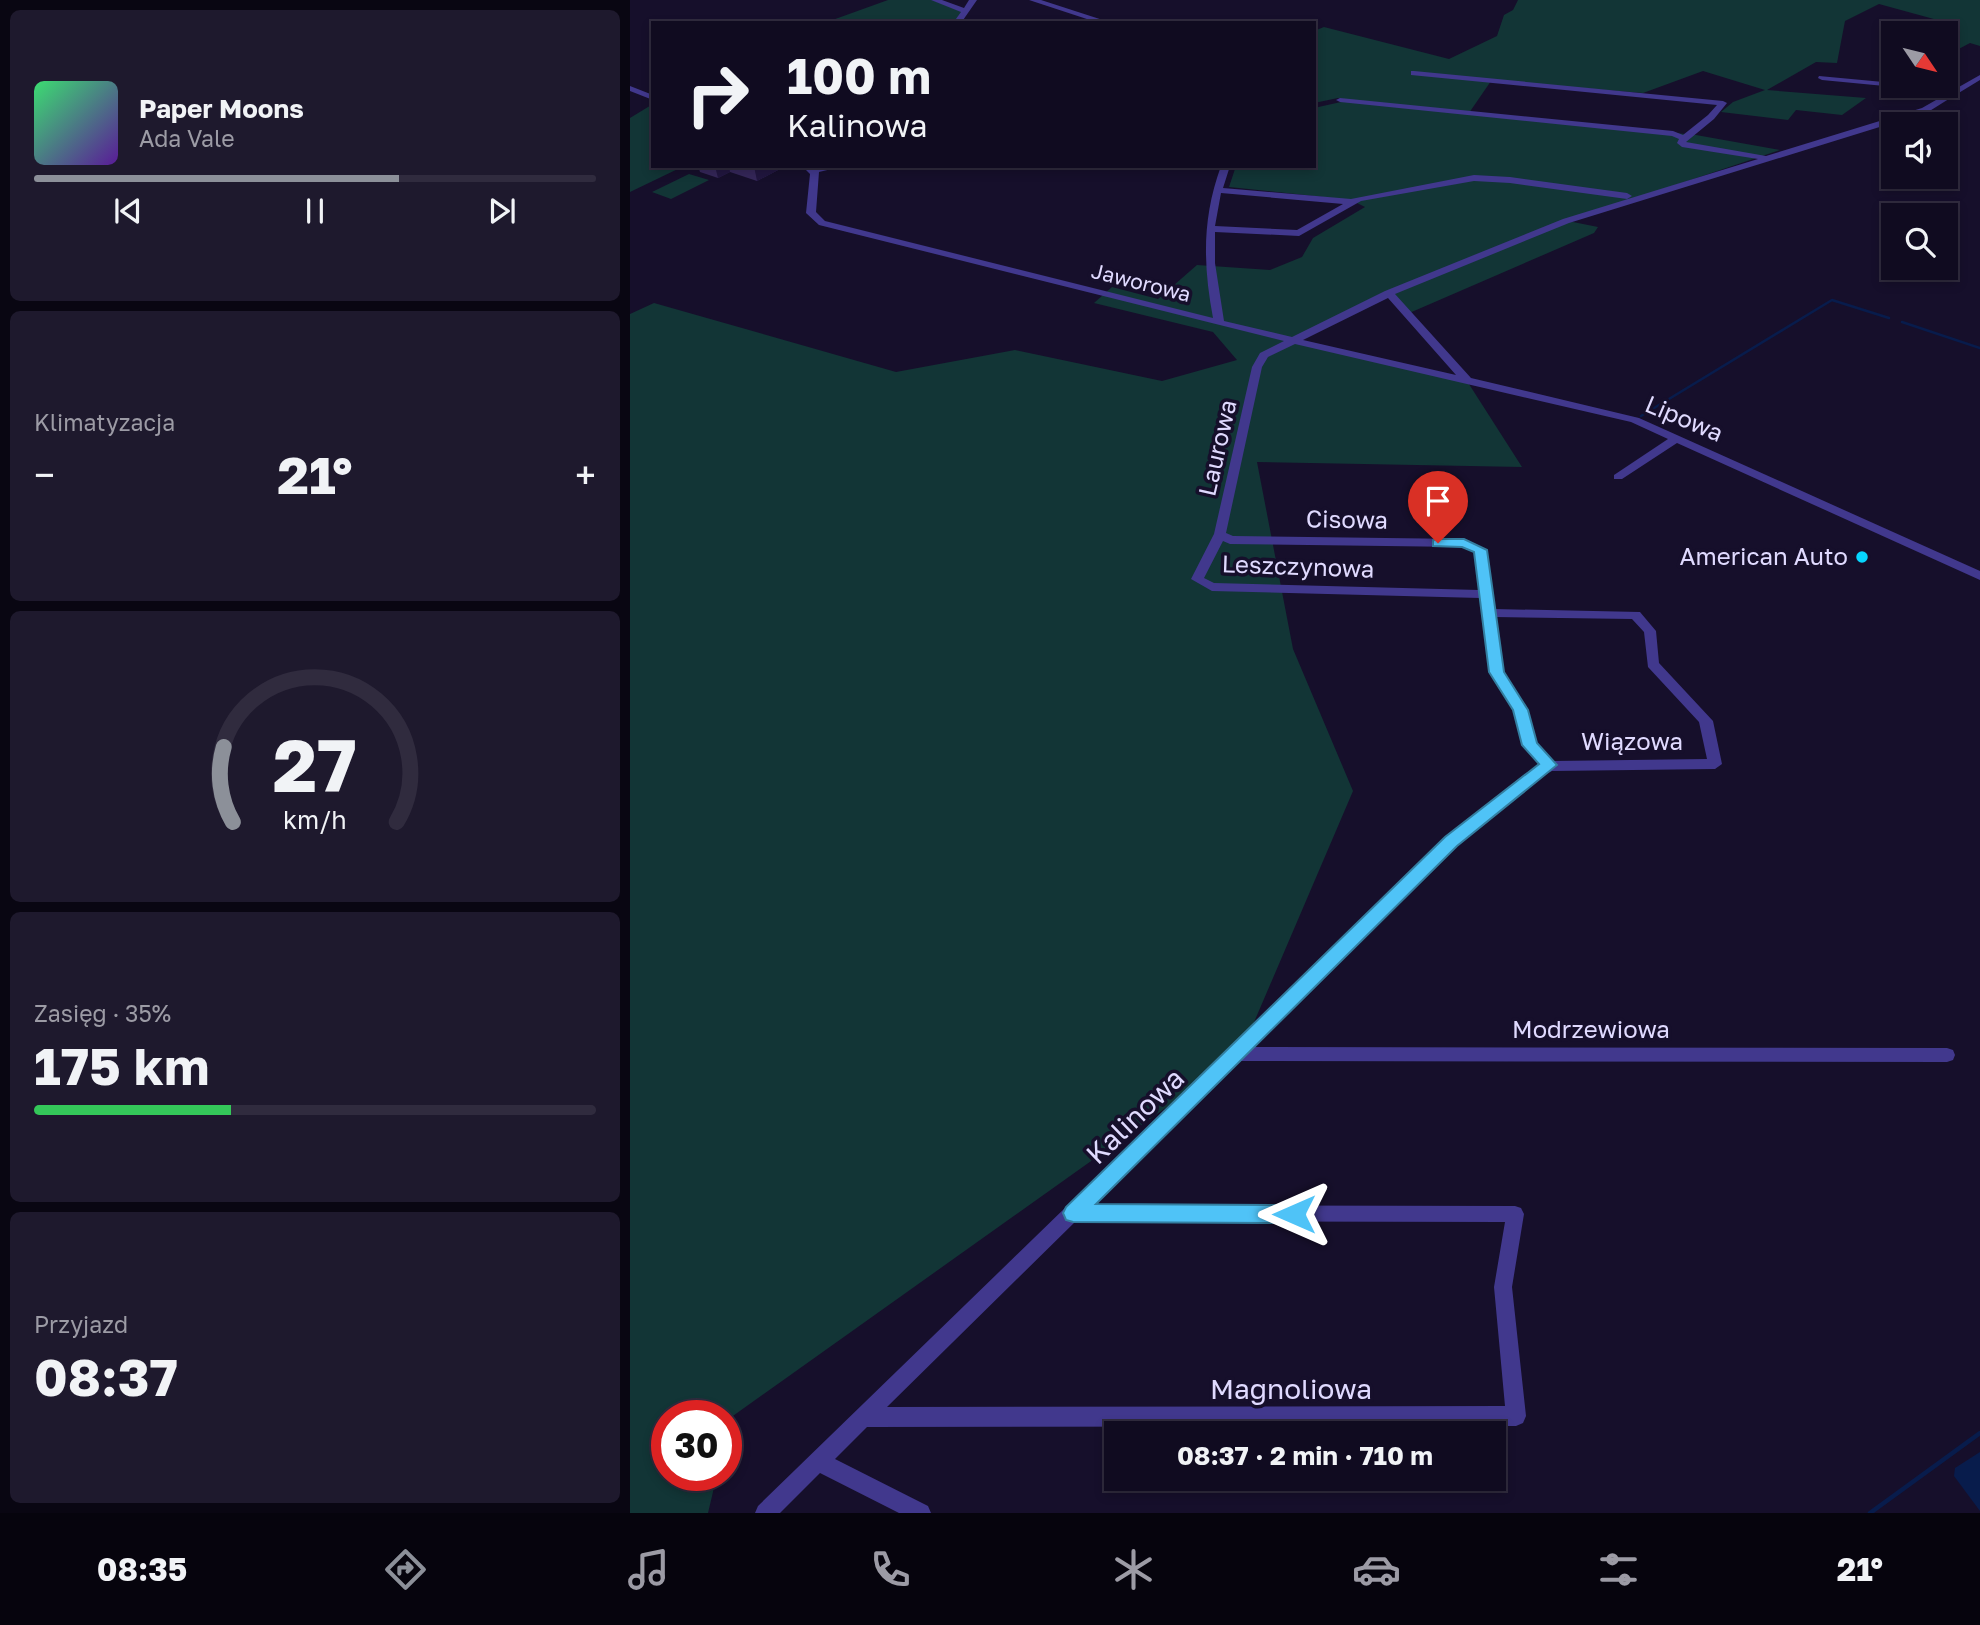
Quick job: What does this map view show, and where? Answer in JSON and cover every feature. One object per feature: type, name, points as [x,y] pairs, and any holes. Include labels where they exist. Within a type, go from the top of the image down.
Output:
[{"type":"street","points":[[935,0],[967,11]]},
{"type":"street","points":[[962,21],[973,0]]},
{"type":"street","points":[[1033,0],[1101,21]]},
{"type":"street","points":[[1414,74],[1723,103],[1712,117],[1681,143],[1764,157]]},
{"type":"street","name":"Laurowa","points":[[1958,92],[1980,77]]},
{"type":"street","points":[[1822,78],[1881,84]]},
{"type":"street","points":[[630,88],[651,97]]},
{"type":"street","name":"Laurowa","points":[[1197,579],[1220,534],[1257,367],[1264,355],[1389,293],[1566,221],[1634,197],[1925,110],[1948,98]]},
{"type":"street","points":[[1340,100],[1673,134],[1684,138]]},
{"type":"street","name":"Jaworowa","points":[[810,168],[811,213],[822,223],[1219,323],[1467,381]]},
{"type":"street","points":[[1219,323],[1208,267],[1210,229],[1225,169]]},
{"type":"street","points":[[1210,229],[1299,233],[1353,202],[1407,188],[1474,178],[1510,180],[1634,197]]},
{"type":"street","points":[[1219,190],[1353,202]]},
{"type":"street","points":[[1389,293],[1467,381]]},
{"type":"street","name":"Lipowa","points":[[1467,381],[1630,418],[1980,576]]},
{"type":"street","points":[[1618,477],[1678,438]]},
{"type":"street","name":"Cisowa","points":[[1220,534],[1230,540],[1464,543],[1480,550],[1484,594]]},
{"type":"street","name":"Leszczynowa","points":[[1197,579],[1212,587],[1484,594]]},
{"type":"street","points":[[1484,594],[1496,672],[1521,710],[1530,745],[1549,765]]},
{"type":"street","name":"Wiązowa","points":[[1488,613],[1634,615],[1650,631],[1653,664],[1706,721],[1715,764],[1549,765]]},
{"type":"street","name":"Kalinowa","points":[[765,1513],[1451,842],[1531,776],[1549,765]]},
{"type":"street","name":"Modrzewiowa","points":[[1236,1054],[1947,1055]]},
{"type":"street","name":"Magnoliowa","points":[[863,1417],[1516,1416],[1503,1287],[1515,1214],[1073,1213]]},
{"type":"street","points":[[818,1461],[920,1513]]},
{"type":"green space","points":[[888,0],[932,0],[963,11],[955,21],[830,21]]},
{"type":"green space","points":[[1518,0],[1980,0],[1980,46],[1970,43],[1958,49],[1958,21],[1941,21],[1879,4],[1845,21],[1837,63],[1816,62],[1767,90],[1866,98],[1842,115],[1796,110],[1788,120],[1721,112],[1733,102],[1765,90],[1703,71],[1643,93],[1491,81],[1469,113],[1696,135],[1780,150],[1568,221],[1598,227],[1594,233],[1407,314],[1389,293],[1293,340],[1467,381],[1522,467],[1257,462],[1293,649],[1353,791],[1240,1055],[742,1409],[742,1400],[651,1400],[651,1491],[713,1491],[708,1513],[630,1513],[630,314],[654,303],[896,372],[1015,350],[1162,381],[1237,360],[1213,332],[1094,303],[1112,287],[1158,299],[1197,265],[1270,270],[1302,257],[1313,238],[1365,207],[1351,200],[1229,187],[1235,168],[1316,168],[1316,108],[1350,100],[1338,98],[1316,103],[1316,30],[1324,27],[1449,59],[1497,36],[1504,15],[1513,10]]},
{"type":"green space","points":[[651,105],[651,168],[680,168],[630,192],[630,118]]},
{"type":"green space","points":[[689,174],[709,180],[671,199],[652,192]]},
{"type":"water","points":[[1980,1452],[1980,1511],[1954,1476],[1955,1468]]},
{"type":"waterway","points":[[1641,416],[1832,300],[1889,318]]},
{"type":"waterway","points":[[1902,322],[1980,348]]},
{"type":"waterway","points":[[1870,1513],[1980,1433]]},
{"type":"place","name":"American Auto","points":[[1862,557]]},
{"type":"route","points":[[1294,1214],[1073,1213],[1451,842],[1531,776],[1549,765],[1530,745],[1521,710],[1496,672],[1480,550],[1464,543],[1438,543]]}]
